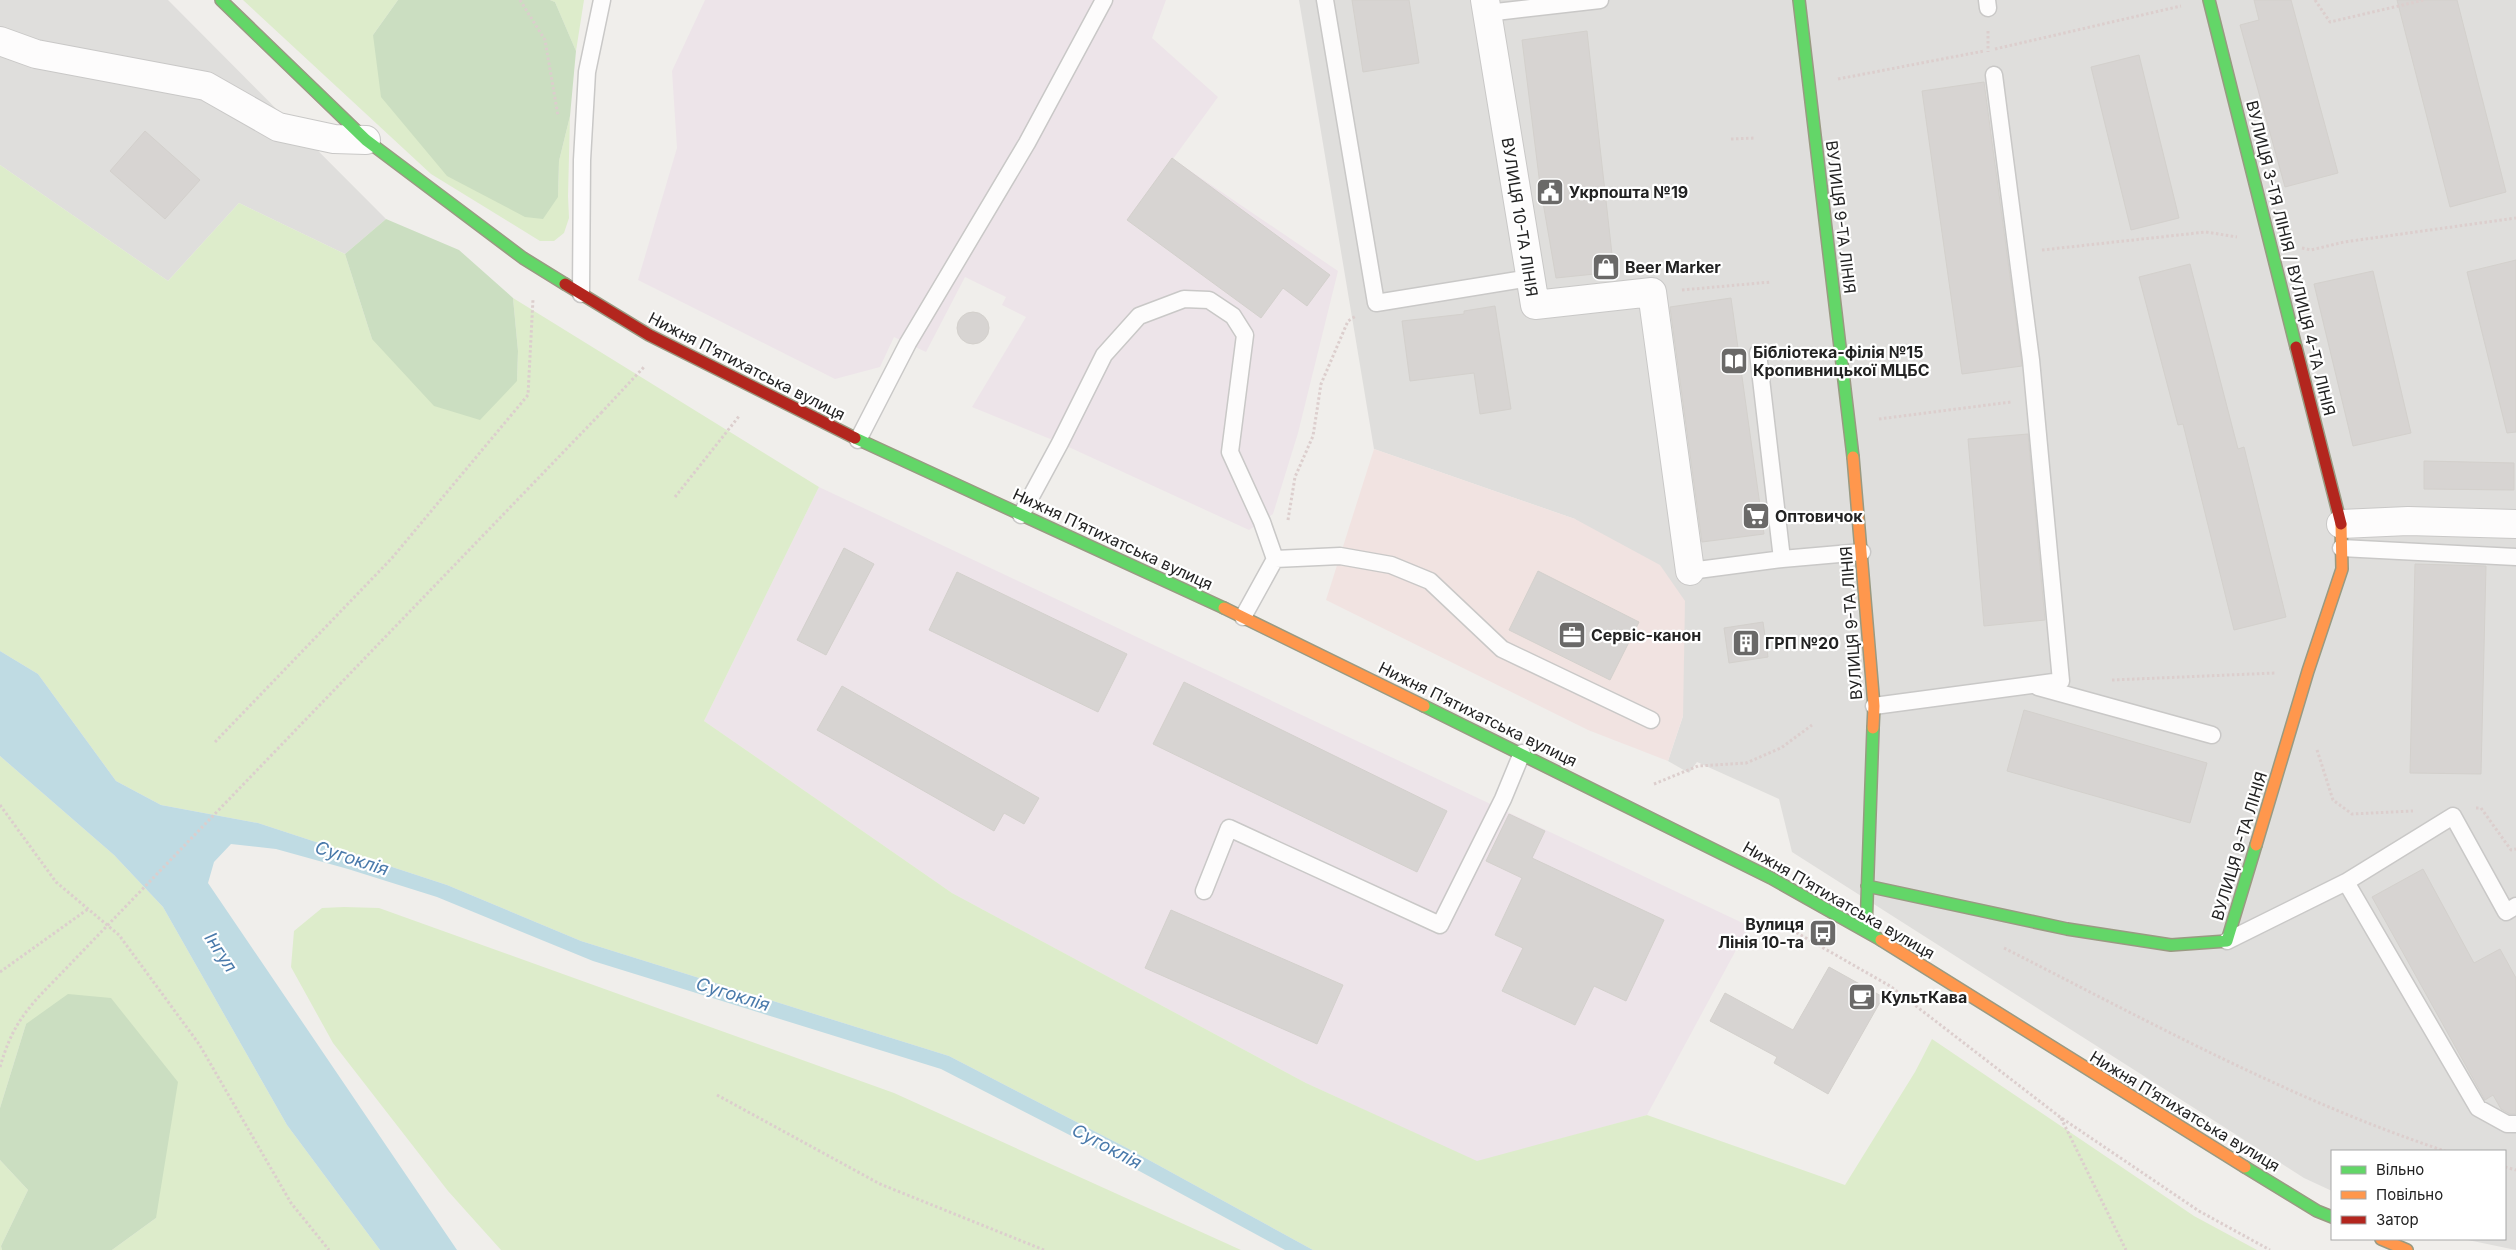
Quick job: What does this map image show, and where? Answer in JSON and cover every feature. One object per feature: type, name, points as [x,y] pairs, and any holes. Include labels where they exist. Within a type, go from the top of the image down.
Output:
[{"type":"street","name":"Нижня Пʼятихатська вулиця","points":[[222,0],[366,140],[522,258],[648,335],[858,440],[1243,617],[1624,803],[1771,878],[1866,930],[2076,1063],[2317,1211],[2331,1217]]},
{"type":"street","name":"ВУЛИЦЯ 9-ТА ЛІНІЯ","points":[[1799,0],[1850,422],[1874,706],[1866,930]]},
{"type":"street","name":"ВУЛИЦЯ 3-ТЯ ЛІНІЯ / ВУЛИЦЯ 4-ТА ЛІНІЯ","points":[[2209,0],[2341,536]]},
{"type":"street","name":"ВУЛИЦЯ 10-ТА ЛІНІЯ","points":[[1486,7],[1534,305],[1652,292]]},
{"type":"street","points":[[0,41],[36,54],[206,86],[278,127],[334,139],[366,140]]},
{"type":"street","points":[[1652,292],[1690,571]]},
{"type":"street","points":[[2341,536],[2408,521],[2516,524]]},
{"type":"street","name":"ВУЛИЦЯ 9-ТА ЛІНІЯ","points":[[1867,886],[2067,929],[2171,945],[2227,942],[2308,671],[2342,569],[2341,536]]},
{"type":"street","points":[[2383,1240],[2407,1250]]},
{"type":"lane","points":[[581,294],[582,160],[587,72],[602,0]]},
{"type":"lane","points":[[858,440],[908,342],[1027,143],[1104,0]]},
{"type":"lane","points":[[1325,0],[1376,303],[1530,278]]},
{"type":"lane","points":[[1486,7],[1600,0]]},
{"type":"lane","points":[[1874,706],[2060,681],[2034,399],[1994,75]]},
{"type":"lane","points":[[1020,515],[1060,443],[1104,355],[1140,316],[1184,299],[1209,300],[1233,316],[1245,335],[1230,452],[1262,522],[1275,559],[1243,617]]},
{"type":"lane","points":[[1758,353],[1782,559]]},
{"type":"lane","points":[[2341,536],[2516,557]]},
{"type":"lane","points":[[1690,571],[1782,559],[1862,552]]},
{"type":"lane","points":[[1275,559],[1340,556],[1391,565],[1430,581],[1502,649],[1651,720]]},
{"type":"lane","points":[[2031,685],[2212,735]]},
{"type":"lane","points":[[1204,891],[1229,828],[1440,925],[1503,799],[1522,753]]},
{"type":"lane","points":[[2227,942],[2346,882],[2453,816],[2506,912],[2516,906]]},
{"type":"lane","points":[[2346,882],[2478,1108],[2507,1124],[2516,1124]]},
{"type":"path","points":[[520,0],[545,40],[558,118]]},
{"type":"path","points":[[2316,0],[2330,22],[2424,0]]},
{"type":"path","points":[[1808,85],[1988,51],[2149,14]]},
{"type":"path","points":[[1731,139],[1755,138]]},
{"type":"path","points":[[2063,247],[2206,232],[2311,250],[2344,242],[2516,218]]},
{"type":"path","points":[[215,742],[392,558],[528,395],[533,296],[522,258]]},
{"type":"path","points":[[1652,292],[1770,282]]},
{"type":"path","points":[[1275,559],[1288,518],[1295,478],[1313,436],[1321,384],[1348,321],[1376,303]]},
{"type":"path","points":[[0,1067],[16,1023],[27,1008],[646,365]]},
{"type":"path","points":[[1850,422],[2034,399]]},
{"type":"path","points":[[675,497],[741,415]]},
{"type":"path","points":[[2109,680],[2308,671]]},
{"type":"path","points":[[2296,713],[2318,753],[2333,800],[2352,814],[2422,810]]},
{"type":"path","points":[[1624,803],[1663,778],[1698,766],[1746,763],[1781,748],[1812,725]]},
{"type":"path","points":[[0,804],[56,882],[119,935],[199,1044],[291,1204],[329,1250]]},
{"type":"path","points":[[2472,808],[2481,808],[2511,850],[2516,849]]},
{"type":"path","points":[[0,972],[88,909]]},
{"type":"path","points":[[1792,930],[1890,986],[2060,1116],[2200,1211],[2270,1250]]},
{"type":"path","points":[[1998,945],[2138,1018],[2239,1066],[2398,1135],[2443,1150]]},
{"type":"path","points":[[717,1095],[880,1184],[1044,1250]]},
{"type":"path","points":[[2060,1116],[2126,1250]]},
{"type":"shaded area","points":[[0,0],[168,0],[386,219],[345,254],[239,203],[168,281],[0,165]]},
{"type":"shaded area","points":[[705,0],[1166,0],[1152,38],[1218,97],[1173,159],[1338,271],[1298,433],[1273,514],[1249,530],[1060,443],[972,407],[1026,317],[1002,305],[1006,297],[965,277],[926,352],[894,337],[880,367],[835,379],[638,280],[677,148],[672,71]]},
{"type":"shaded area","points":[[1299,0],[2516,0],[2516,1250],[2468,1240],[2506,1240],[2506,1150],[2331,1150],[2331,1191],[2304,1178],[1792,852],[1779,799],[1697,762],[1689,773],[1668,761],[1683,716],[1575,519],[1374,449]]},
{"type":"shaded area","points":[[1374,449],[1575,519],[1660,565],[1685,601],[1683,716],[1668,761],[1588,730],[1326,600]]},
{"type":"shaded area","points":[[819,487],[1749,926],[1647,1115],[1477,1162],[1306,1083],[952,893],[704,721]]},
{"type":"green space","points":[[243,0],[398,0],[373,35],[558,197],[559,161],[570,116],[569,218],[564,233],[554,241],[540,241],[431,174]]},
{"type":"green space","points":[[398,0],[550,0],[555,2],[576,51],[570,116],[559,161],[558,197],[543,219],[525,217],[447,176],[381,97],[373,35]]},
{"type":"green space","points":[[550,0],[584,0],[576,51],[555,2]]},
{"type":"green space","points":[[0,165],[168,281],[239,203],[345,254],[372,339],[517,381],[518,351],[513,298],[819,487],[704,721],[952,893],[1306,1083],[1477,1161],[1647,1115],[1845,1185],[1915,1072],[1932,1039],[2194,1216],[2257,1250],[1313,1250],[1127,1148],[949,1056],[581,941],[447,885],[258,823],[161,805],[116,781],[38,674],[0,651]]},
{"type":"green space","points":[[386,219],[459,250],[513,298],[518,351],[517,381],[480,420],[434,406],[372,339],[345,254]]},
{"type":"green space","points":[[0,756],[114,855],[163,907],[287,1125],[380,1250],[112,1250],[156,1218],[26,1024],[0,1108]]},
{"type":"green space","points":[[322,908],[379,908],[894,1093],[1241,1250],[501,1250],[448,1191],[333,1043],[291,967],[294,931]]},
{"type":"green space","points":[[68,994],[111,998],[178,1082],[156,1218],[112,1250],[2,1250],[1,1246],[28,1190],[0,1160],[0,1108],[26,1024]]},
{"type":"green space","points":[[0,1160],[28,1190],[1,1246],[2,1250],[0,1250]]},
{"type":"water","points":[[0,651],[38,674],[116,781],[161,805],[258,823],[447,885],[581,941],[949,1056],[1127,1148],[1313,1250],[1285,1250],[1130,1166],[941,1069],[593,961],[437,897],[276,849],[231,844],[214,862],[208,883],[457,1250],[380,1250],[287,1125],[163,907],[114,855],[0,756]]},
{"type":"building","points":[[1352,0],[1409,0],[1419,63],[1363,72]]},
{"type":"building","points":[[2254,0],[2291,0],[2338,173],[2285,187],[2240,25],[2259,20]]},
{"type":"building","points":[[2397,0],[2457,0],[2506,192],[2450,207]]},
{"type":"building","points":[[1587,31],[1614,272],[1556,278],[1540,185],[1522,40]]},
{"type":"building","points":[[2139,55],[2179,218],[2131,230],[2091,67]]},
{"type":"building","points":[[1984,82],[2022,366],[1962,374],[1922,91]]},
{"type":"building","points":[[145,131],[200,180],[165,219],[110,171]]},
{"type":"building","points":[[1172,158],[1330,275],[1307,306],[1283,288],[1261,318],[1127,220]]},
{"type":"building","points":[[2516,260],[2516,432],[2507,433],[2467,272]]},
{"type":"building","points":[[2190,264],[2238,449],[2244,447],[2286,617],[2234,630],[2183,424],[2178,425],[2139,277]]},
{"type":"building","points":[[2373,271],[2411,433],[2353,446],[2314,284]]},
{"type":"building","points":[[1731,298],[1764,534],[1702,542],[1670,307]]},
{"type":"building","points":[[1495,306],[1511,409],[1480,414],[1474,373],[1410,381],[1402,321],[1464,314],[1464,311]]},
{"type":"building","points":[[973,312],[979,313],[984,317],[988,322],[988,334],[984,339],[979,343],[973,344],[967,343],[962,339],[958,334],[957,328],[958,322],[962,317],[967,313]]},
{"type":"building","points":[[2028,434],[2045,620],[1984,626],[1968,439]]},
{"type":"building","points":[[2424,461],[2514,463],[2514,490],[2424,489]]},
{"type":"building","points":[[844,548],[874,564],[826,655],[797,640]]},
{"type":"building","points":[[2415,564],[2486,566],[2481,774],[2410,773]]},
{"type":"building","points":[[1538,571],[1639,622],[1610,680],[1509,630]]},
{"type":"building","points":[[957,572],[1127,654],[1098,712],[929,630]]},
{"type":"building","name":"ГРП №20","points":[[1763,622],[1768,657],[1729,663],[1724,628]]},
{"type":"building","points":[[1184,682],[1447,811],[1417,872],[1153,744]]},
{"type":"building","points":[[842,686],[1039,798],[1024,824],[1004,813],[994,831],[817,730]]},
{"type":"building","points":[[2024,710],[2207,763],[2190,823],[2007,771]]},
{"type":"building","points":[[1509,814],[1545,831],[1532,858],[1664,920],[1626,1001],[1594,986],[1575,1025],[1502,991],[1523,948],[1495,935],[1522,878],[1486,861]]},
{"type":"building","points":[[2423,869],[2474,963],[2500,949],[2516,978],[2516,1114],[2510,1114],[2501,1109],[2493,1095],[2485,1100],[2372,897]]},
{"type":"building","points":[[1171,910],[1343,985],[1317,1044],[1145,968]]},
{"type":"building","points":[[1829,967],[1883,997],[1828,1094],[1774,1063],[1777,1057],[1710,1021],[1725,993],[1793,1030]]},
{"type":"traffic: fast","points":[[221,0],[366,140],[523,258],[565,284]]},
{"type":"traffic: fast","points":[[1799,0],[1853,457]]},
{"type":"traffic: fast","points":[[2209,0],[2296,347]]},
{"type":"traffic: fast","points":[[855,438],[1224,608]]},
{"type":"traffic: fast","points":[[1424,706],[1771,878],[1881,940]]},
{"type":"traffic: fast","points":[[1866,930],[1873,728]]},
{"type":"traffic: fast","points":[[1867,886],[2067,929],[2171,945],[2227,941],[2256,845]]},
{"type":"traffic: fast","points":[[2245,1167],[2317,1211],[2331,1217]]},
{"type":"traffic: slow","points":[[1853,457],[1874,706],[1873,728]]},
{"type":"traffic: slow","points":[[2256,845],[2308,671],[2342,569],[2341,524]]},
{"type":"traffic: slow","points":[[1224,608],[1424,706]]},
{"type":"traffic: slow","points":[[1881,940],[2245,1167]]},
{"type":"traffic: slow","points":[[2383,1240],[2407,1250]]},
{"type":"traffic: jam","points":[[565,284],[649,335],[855,438]]},
{"type":"traffic: jam","points":[[2296,347],[2341,524]]},
{"type":"place","name":"Укрпошта №19","points":[[1550,192]]},
{"type":"place","name":"Beer Marker","points":[[1606,267]]},
{"type":"place","name":"Бібліотека-філія №15 Кропивницької МЦБС","points":[[1734,361]]},
{"type":"place","name":"Оптовичок","points":[[1756,516]]},
{"type":"place","name":"Сервіс-канон","points":[[1572,635]]},
{"type":"place","name":"ГРП №20","points":[[1746,643]]},
{"type":"place","name":"Вулиця Лінія 10-та","points":[[1823,933]]},
{"type":"place","name":"КультКава","points":[[1862,997]]},
{"type":"water label","name":"Сугоклія","points":[[352,858]]},
{"type":"water label","name":"Інгул","points":[[221,952]]},
{"type":"water label","name":"Сугоклія","points":[[733,994]]},
{"type":"water label","name":"Сугоклія","points":[[1107,1146]]}]
